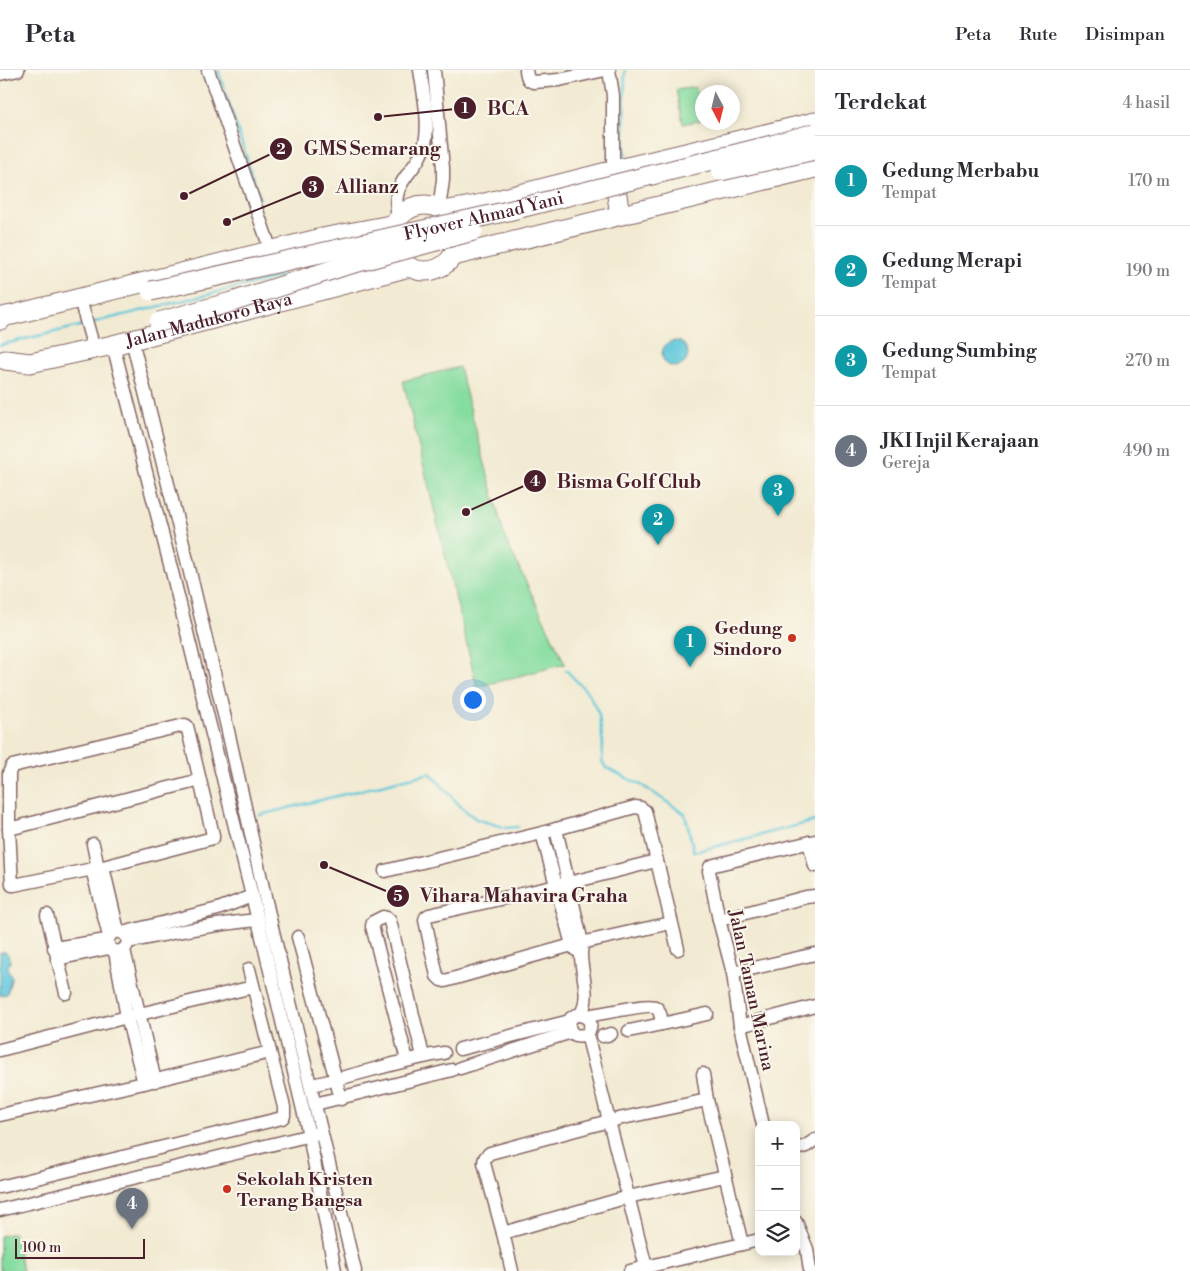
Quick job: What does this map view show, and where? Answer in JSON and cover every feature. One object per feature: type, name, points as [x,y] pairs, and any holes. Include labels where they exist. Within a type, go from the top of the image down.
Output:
[{"type":"highway","points":[[445,213],[620,171],[774,137],[815,122]]},
{"type":"highway","name":"Flyover Ahmad Yani","points":[[83,309],[151,291],[508,211],[815,133]]},
{"type":"highway","points":[[774,137],[782,169]]},
{"type":"highway","name":"Flyover Ahmad Yani","points":[[159,322],[235,301],[347,265],[436,241],[612,196],[815,150]]},
{"type":"highway","points":[[455,248],[782,169],[815,168]]},
{"type":"highway","points":[[619,207],[620,171]]},
{"type":"highway","points":[[428,206],[445,213],[457,230],[455,248],[447,263],[431,271],[409,267],[401,261],[392,243],[396,225],[407,211],[417,207],[428,206]]},
{"type":"highway","points":[[0,321],[12,314],[322,238],[396,225]]},
{"type":"highway","name":"Jalan Madukoro Raya","points":[[3,361],[30,363],[113,345],[409,267]]},
{"type":"highway","points":[[0,321],[83,309]]},
{"type":"highway","name":"Jalan Madukoro Raya","points":[[3,361],[90,335],[159,322]]},
{"type":"street","points":[[0,74],[18,70]]},
{"type":"street","points":[[208,70],[278,249]]},
{"type":"street","points":[[396,225],[396,196],[399,187],[422,152],[426,136],[420,70]]},
{"type":"street","points":[[434,70],[445,213]]},
{"type":"street","points":[[526,70],[530,82],[544,76],[559,80],[605,70]]},
{"type":"street","points":[[609,70],[620,171]]},
{"type":"street","points":[[83,309],[90,335]]},
{"type":"street","points":[[132,340],[226,722],[270,919],[355,1271]]},
{"type":"street","points":[[113,345],[172,572],[258,920],[309,1135],[335,1271]]},
{"type":"street","points":[[185,726],[188,728],[213,838],[98,868],[14,886],[12,885],[9,829],[9,773],[15,764],[185,726]]},
{"type":"street","points":[[9,829],[200,780]]},
{"type":"street","points":[[384,871],[542,833],[635,807],[641,808],[645,811],[678,949]]},
{"type":"street","points":[[556,829],[563,885],[578,948],[586,997],[584,1010],[577,1021]]},
{"type":"street","points":[[542,833],[563,885]]},
{"type":"street","points":[[812,841],[815,866]]},
{"type":"street","name":"Jalan Taman Marina","points":[[763,1121],[740,1026],[733,973],[708,871],[714,865],[812,841]]},
{"type":"street","points":[[93,844],[150,1082]]},
{"type":"street","points":[[656,861],[563,885],[428,916],[425,920],[437,976],[445,981],[671,923]]},
{"type":"street","points":[[116,941],[252,896]]},
{"type":"street","points":[[719,920],[815,896]]},
{"type":"street","points":[[220,908],[224,924]]},
{"type":"street","points":[[47,915],[66,994]]},
{"type":"street","points":[[195,915],[198,928]]},
{"type":"street","points":[[407,1060],[372,926],[373,922],[382,917],[390,921],[422,1056]]},
{"type":"street","points":[[56,953],[116,941],[258,920]]},
{"type":"street","points":[[298,937],[341,1098]]},
{"type":"street","points":[[733,973],[815,954]]},
{"type":"street","points":[[0,1187],[282,1118],[284,1116],[284,1106],[249,969]]},
{"type":"street","points":[[0,1050],[253,987]]},
{"type":"street","points":[[460,1050],[651,1005],[659,1010],[662,1024]]},
{"type":"street","points":[[740,1026],[815,1006]]},
{"type":"street","points":[[629,1031],[707,1014]]},
{"type":"street","points":[[315,1104],[456,1069],[577,1021],[590,1021],[590,1030],[587,1034],[646,1266]]},
{"type":"street","points":[[311,1085],[422,1056],[444,1053],[451,1048],[460,1050],[465,1056],[465,1061],[456,1069]]},
{"type":"street","points":[[0,1115],[150,1082],[270,1052]]},
{"type":"street","points":[[444,1053],[443,1061],[445,1065],[456,1069]]},
{"type":"street","points":[[703,1074],[742,1244]]},
{"type":"street","points":[[512,1271],[484,1163],[486,1155],[608,1121],[708,1100]]},
{"type":"street","points":[[0,1210],[322,1132]]},
{"type":"street","points":[[800,1148],[815,1140]]},
{"type":"street","points":[[503,1233],[628,1197],[725,1176]]},
{"type":"street","points":[[800,1229],[811,1247],[810,1271]]},
{"type":"street","points":[[630,1271],[755,1241]]},
{"type":"green space","points":[[695,87],[695,121],[683,124],[676,90]]},
{"type":"green space","points":[[459,367],[505,538],[565,664],[477,687],[403,381]]},
{"type":"green space","points":[[14,1233],[23,1271],[0,1271],[0,1236]]},
{"type":"water","points":[[675,341],[684,345],[688,354],[684,363],[675,367],[666,363],[662,354],[666,345]]},
{"type":"water","points":[[0,952],[6,952],[9,957],[9,973],[12,976],[7,994],[0,996]]},
{"type":"waterway","points":[[218,70],[260,199]]},
{"type":"waterway","points":[[625,70],[624,144],[626,161]]},
{"type":"waterway","points":[[91,323],[283,276]]},
{"type":"waterway","points":[[0,345],[84,325]]},
{"type":"waterway","points":[[566,670],[588,693],[599,715],[603,744],[602,761],[606,768],[643,786],[685,814],[694,852],[815,821]]},
{"type":"waterway","points":[[260,815],[430,773],[462,808],[476,819],[506,828],[518,827]]},
{"type":"place","name":"BCA","points":[[378,117]]},
{"type":"place","name":"GMS Semarang","points":[[184,196]]},
{"type":"place","name":"Allianz","points":[[227,222]]},
{"type":"place","name":"Bisma Golf Club","points":[[466,512]]},
{"type":"place","name":"Gedung Sumbing","points":[[778,516]]},
{"type":"place","name":"Gedung Merapi","points":[[658,545]]},
{"type":"place","name":"Gedung Sindoro","points":[[792,638]]},
{"type":"place","name":"Gedung Merbabu","points":[[690,667]]},
{"type":"place","name":"Vihara Mahavira Graha","points":[[324,865]]},
{"type":"place","name":"Sekolah Kristen Terang Bangsa","points":[[227,1189]]},
{"type":"place","name":"JKI Injil Kerajaan","points":[[132,1229]]}]
